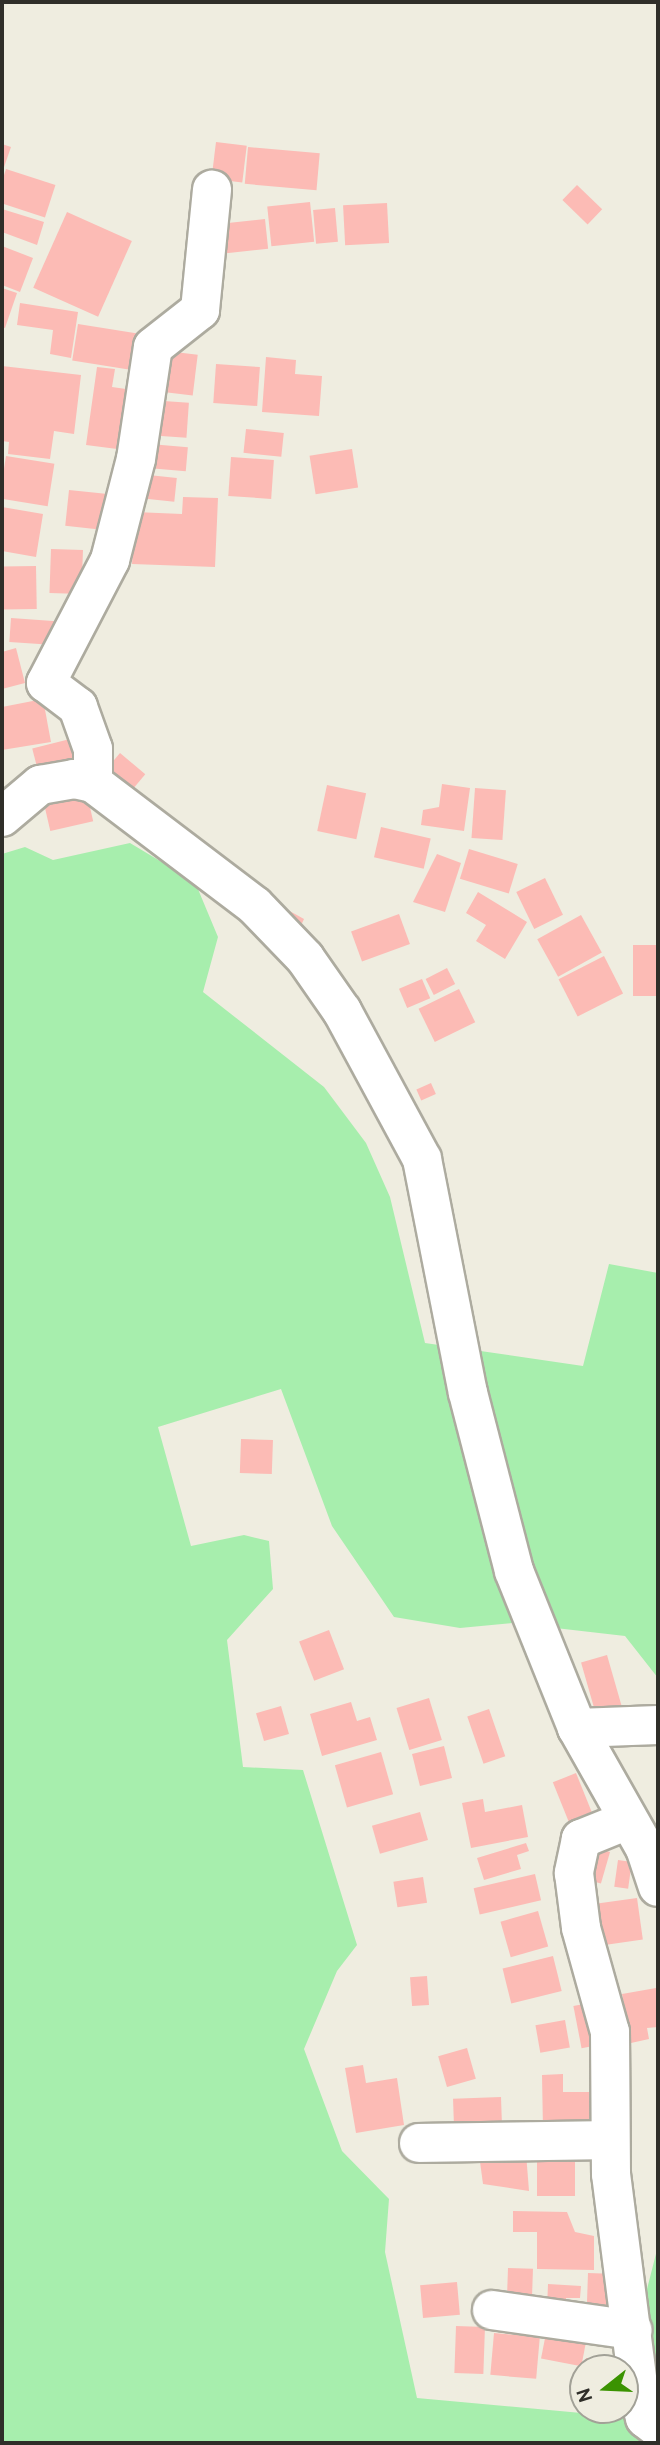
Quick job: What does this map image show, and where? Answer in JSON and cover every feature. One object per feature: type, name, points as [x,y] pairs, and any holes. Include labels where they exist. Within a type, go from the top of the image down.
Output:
[{"type":"street","points":[[93,783],[93,749],[78,706],[46,683],[110,560],[136,459],[153,347],[200,310],[212,190]]},
{"type":"street","points":[[2,817],[40,785],[74,779],[93,783],[223,880],[290,940],[342,1011],[422,1159],[468,1392],[511,1558],[577,1728],[628,1820],[658,1887]]},
{"type":"street","points":[[577,1728],[658,1726]]},
{"type":"street","points":[[628,1820],[591,1832],[575,1849],[581,1927],[610,2032],[610,2140],[642,2409],[658,2428]]},
{"type":"street","points":[[419,2143],[610,2140]]},
{"type":"street","points":[[492,2310],[633,2330]]},
{"type":"green space","points":[[130,843],[195,882],[218,937],[203,992],[324,1087],[366,1143],[390,1197],[425,1343],[583,1366],[609,1264],[658,1273],[658,1678],[625,1636],[512,1623],[460,1628],[394,1617],[332,1526],[281,1389],[158,1427],[191,1546],[244,1535],[269,1541],[273,1589],[227,1640],[243,1767],[303,1770],[357,1945],[337,1971],[304,2049],[342,2151],[389,2199],[385,2252],[417,2398],[569,2412],[569,2424],[639,2424],[639,2354],[630,2354],[658,2246],[658,2443],[2,2443],[2,854],[25,847],[53,860]]},
{"type":"building","points":[[216,142],[247,146],[242,183],[211,179]]},
{"type":"building","points":[[2,144],[11,147],[2,173]]},
{"type":"building","points":[[248,147],[320,153],[317,190],[245,184]]},
{"type":"building","points":[[6,169],[55,185],[45,217],[2,203],[2,181]]},
{"type":"building","points":[[577,185],[602,209],[588,224],[562,200]]},
{"type":"building","points":[[310,202],[314,242],[271,246],[267,206]]},
{"type":"building","points":[[387,203],[389,243],[345,245],[343,205]]},
{"type":"building","points":[[335,208],[338,242],[316,244],[313,210]]},
{"type":"building","points":[[2,209],[44,222],[37,245],[2,232]]},
{"type":"building","points":[[67,212],[132,241],[98,317],[33,288]]},
{"type":"building","points":[[265,219],[268,249],[226,253],[223,223]]},
{"type":"building","points":[[2,246],[33,258],[20,292],[2,285]]},
{"type":"building","points":[[2,288],[17,293],[5,328],[2,327]]},
{"type":"building","points":[[20,303],[78,312],[71,358],[50,354],[53,330],[17,325]]},
{"type":"building","points":[[78,324],[150,335],[144,372],[72,361]]},
{"type":"building","points":[[158,350],[198,355],[193,396],[153,391]]},
{"type":"building","points":[[266,357],[296,360],[295,374],[322,376],[319,416],[262,412]]},
{"type":"building","points":[[216,364],[260,367],[257,406],[213,403]]},
{"type":"building","points":[[2,366],[81,375],[74,434],[54,431],[50,459],[8,454],[9,442],[2,441]]},
{"type":"building","points":[[97,367],[115,369],[112,387],[133,390],[125,450],[86,445]]},
{"type":"building","points":[[149,400],[189,403],[186,438],[147,435]]},
{"type":"building","points":[[246,429],[284,433],[281,457],[243,453]]},
{"type":"building","points":[[150,444],[188,447],[186,471],[148,468]]},
{"type":"building","points":[[352,449],[358,488],[316,494],[310,456]]},
{"type":"building","points":[[6,456],[54,464],[48,506],[2,499]]},
{"type":"building","points":[[231,457],[274,460],[271,499],[228,496]]},
{"type":"building","points":[[139,474],[177,478],[174,502],[136,498]]},
{"type":"building","points":[[69,490],[108,494],[104,530],[65,526]]},
{"type":"building","points":[[183,497],[218,498],[215,567],[132,564],[135,512],[182,514]]},
{"type":"building","points":[[2,507],[43,514],[36,557],[2,551]]},
{"type":"building","points":[[51,549],[83,550],[81,594],[49,593]]},
{"type":"building","points":[[36,566],[37,609],[3,610],[2,567]]},
{"type":"building","points":[[11,618],[60,621],[58,645],[9,642]]},
{"type":"building","points":[[16,648],[25,683],[2,689],[2,652]]},
{"type":"building","points":[[43,699],[51,742],[2,750],[2,707]]},
{"type":"building","points":[[74,738],[82,769],[40,779],[32,748]]},
{"type":"building","points":[[120,753],[145,774],[124,799],[99,778]]},
{"type":"building","points":[[442,784],[470,788],[464,831],[421,825],[423,810],[439,807]]},
{"type":"building","points":[[327,785],[366,793],[356,839],[317,831]]},
{"type":"building","points":[[475,788],[506,790],[502,840],[472,838]]},
{"type":"building","points":[[86,790],[93,821],[50,831],[43,800]]},
{"type":"building","points":[[381,827],[431,838],[424,869],[374,857]]},
{"type":"building","points":[[469,849],[518,864],[509,894],[460,879]]},
{"type":"building","points":[[437,854],[461,863],[445,912],[413,902]]},
{"type":"building","points":[[545,878],[563,915],[534,929],[516,892]]},
{"type":"building","points":[[478,892],[527,922],[505,959],[476,941],[486,925],[466,913]]},
{"type":"building","points":[[277,904],[304,919],[298,932]]},
{"type":"building","points":[[399,914],[410,944],[362,962],[351,931]]},
{"type":"building","points":[[581,915],[602,953],[558,977],[537,939]]},
{"type":"building","points":[[633,945],[658,945],[658,996],[633,996]]},
{"type":"building","points":[[604,956],[623,993],[578,1017],[559,979]]},
{"type":"building","points":[[447,968],[455,984],[434,995],[426,979]]},
{"type":"building","points":[[422,979],[430,998],[407,1008],[399,989]]},
{"type":"building","points":[[459,989],[475,1022],[435,1042],[419,1009]]},
{"type":"building","points":[[431,1083],[436,1094],[421,1100],[416,1090]]},
{"type":"building","points":[[241,1439],[273,1440],[272,1474],[240,1473]]},
{"type":"building","points":[[329,1630],[344,1669],[314,1681],[299,1641]]},
{"type":"building","points":[[607,1655],[622,1709],[596,1716],[581,1662]]},
{"type":"building","points":[[429,1698],[442,1740],[409,1750],[396,1708]]},
{"type":"building","points":[[351,1702],[357,1721],[370,1717],[377,1740],[322,1756],[310,1714]]},
{"type":"building","points":[[281,1706],[289,1734],[264,1741],[256,1713]]},
{"type":"building","points":[[489,1709],[505,1756],[484,1764],[467,1716]]},
{"type":"building","points":[[444,1746],[452,1778],[420,1786],[412,1754]]},
{"type":"building","points":[[381,1752],[393,1794],[347,1808],[335,1765]]},
{"type":"building","points":[[576,1773],[592,1812],[569,1821],[553,1782]]},
{"type":"building","points":[[483,1799],[485,1812],[522,1805],[528,1837],[471,1848],[462,1803]]},
{"type":"building","points":[[420,1812],[428,1840],[380,1854],[372,1826]]},
{"type":"building","points":[[526,1843],[529,1851],[517,1855],[521,1869],[484,1880],[477,1858]]},
{"type":"building","points":[[586,1845],[610,1852],[601,1884],[577,1877]]},
{"type":"building","points":[[618,1860],[632,1862],[628,1889],[614,1887]]},
{"type":"building","points":[[535,1874],[541,1900],[480,1914],[474,1888]]},
{"type":"building","points":[[423,1877],[427,1903],[397,1907],[393,1882]]},
{"type":"building","points":[[637,1898],[643,1940],[594,1946],[588,1905]]},
{"type":"building","points":[[538,1911],[548,1947],[511,1957],[501,1922]]},
{"type":"building","points":[[553,1956],[562,1991],[511,2004],[503,1969]]},
{"type":"building","points":[[427,1976],[429,2005],[412,2006],[410,1977]]},
{"type":"building","points":[[656,1988],[658,2027],[647,2028],[649,2039],[631,2043],[622,1994]]},
{"type":"building","points":[[594,2002],[602,2044],[582,2048],[573,2006]]},
{"type":"building","points":[[565,2020],[570,2048],[540,2053],[535,2025]]},
{"type":"building","points":[[467,2048],[476,2079],[447,2087],[438,2056]]},
{"type":"building","points":[[363,2065],[366,2083],[397,2078],[404,2125],[356,2133],[345,2068]]},
{"type":"building","points":[[563,2074],[563,2092],[590,2092],[591,2128],[543,2130],[542,2075]]},
{"type":"building","points":[[501,2097],[502,2130],[454,2132],[453,2099]]},
{"type":"building","points":[[478,2147],[526,2153],[529,2191],[483,2184]]},
{"type":"building","points":[[537,2150],[575,2150],[575,2196],[537,2196]]},
{"type":"building","points":[[513,2211],[567,2212],[575,2232],[594,2236],[594,2270],[537,2269],[537,2232],[513,2232]]},
{"type":"building","points":[[508,2268],[533,2269],[532,2306],[507,2305]]},
{"type":"building","points":[[588,2273],[624,2274],[623,2316],[587,2315]]},
{"type":"building","points":[[457,2282],[460,2315],[423,2318],[420,2285]]},
{"type":"building","points":[[548,2284],[581,2286],[580,2298],[566,2298],[566,2310],[547,2309]]},
{"type":"building","points":[[456,2326],[485,2327],[483,2374],[454,2373]]},
{"type":"building","points":[[494,2333],[540,2337],[536,2379],[490,2375]]},
{"type":"building","points":[[546,2333],[586,2341],[584,2354],[569,2354],[569,2364],[541,2359]]}]
